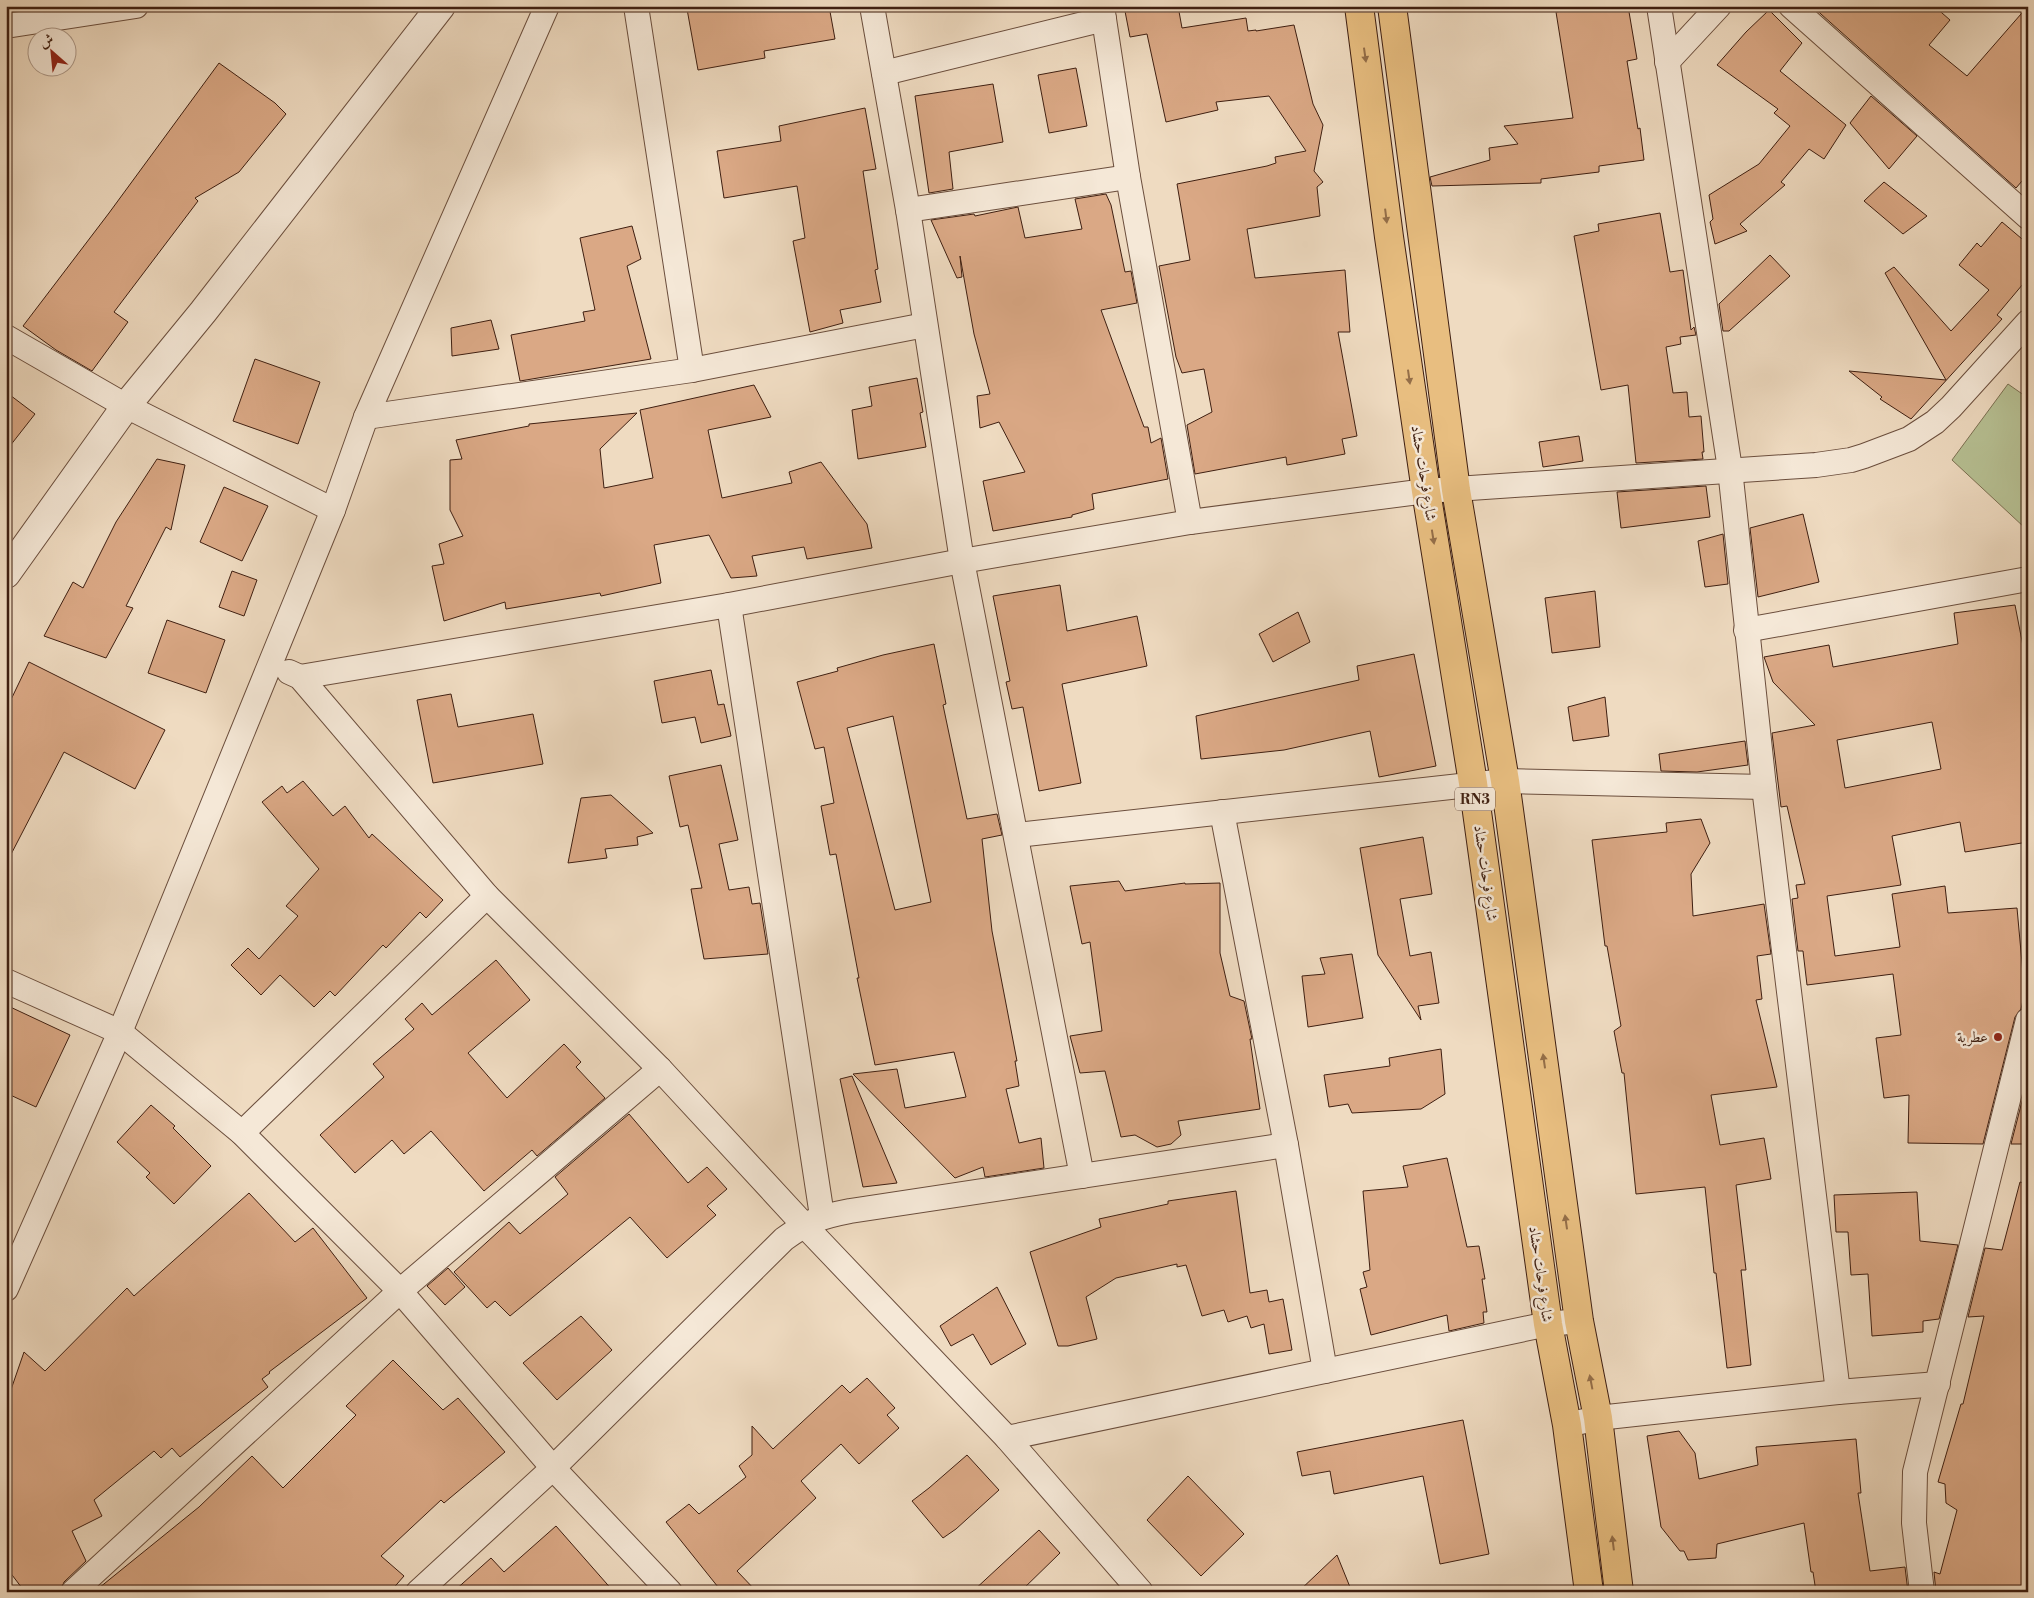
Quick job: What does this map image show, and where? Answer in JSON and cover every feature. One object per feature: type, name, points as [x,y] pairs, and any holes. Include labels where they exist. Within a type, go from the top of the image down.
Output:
[{"type":"main road","name":"شارع فرحات حشاد","points":[[1359,6],[1426,491],[1473,783],[1548,1324],[1566,1425],[1589,1592]]},
{"type":"main road","name":"شارع فرحات حشاد","points":[[1392,6],[1456,490],[1505,781],[1579,1321],[1598,1418],[1619,1592]]},
{"type":"main road","points":[[1375,132],[1408,124]]},
{"type":"street","points":[[10,29],[136,6]]},
{"type":"street","points":[[6,574],[126,406],[203,312],[440,6]]},
{"type":"street","points":[[6,1289],[120,1032],[334,510],[366,417],[547,6]]},
{"type":"street","points":[[636,6],[692,370]]},
{"type":"street","points":[[872,6],[908,210],[962,561],[1082,1176]]},
{"type":"street","points":[[1659,6],[1730,469],[1764,787],[1838,1392]]},
{"type":"street","points":[[1667,62],[1719,6]]},
{"type":"street","points":[[1791,6],[2028,217]]},
{"type":"street","points":[[884,73],[1104,13],[1128,177],[1190,522]]},
{"type":"street","points":[[908,210],[1128,177]]},
{"type":"street","points":[[300,677],[729,605],[962,561],[1190,522],[1426,491],[1851,460],[1909,439],[1935,422],[1951,407],[2028,322]]},
{"type":"street","points":[[366,417],[692,370],[925,325]]},
{"type":"street","points":[[6,337],[126,406],[334,510]]},
{"type":"street","points":[[1746,630],[2028,578]]},
{"type":"street","points":[[729,605],[813,1221]]},
{"type":"street","points":[[272,663],[300,677],[488,896],[813,1221],[1007,1438],[1141,1592]]},
{"type":"street","points":[[1017,836],[1473,783],[1505,781],[1764,787]]},
{"type":"street","points":[[1222,812],[1286,1145],[1325,1371]]},
{"type":"street","points":[[242,1133],[488,896]]},
{"type":"street","points":[[6,981],[120,1032],[242,1133],[400,1290],[552,1468],[670,1592]]},
{"type":"street","points":[[1922,1592],[1914,1523],[1915,1472],[2028,1020]]},
{"type":"street","points":[[73,1592],[400,1290],[660,1069]]},
{"type":"street","points":[[418,1592],[552,1468],[784,1239],[813,1221],[1082,1176],[1286,1145]]},
{"type":"street","points":[[1007,1438],[1548,1324],[1579,1321]]},
{"type":"street","points":[[1566,1425],[1598,1418],[1838,1392],[1938,1384]]},
{"type":"green space","points":[[2008,384],[2028,398],[2028,525],[2025,528],[1952,460]]},
{"type":"building","points":[[700,6],[829,6],[835,39],[764,51],[765,58],[698,70],[687,9]]},
{"type":"building","points":[[1124,6],[1178,6],[1182,28],[1246,18],[1248,31],[1294,25],[1313,104],[1323,125],[1314,171],[1323,182],[1317,187],[1320,216],[1247,229],[1255,278],[1345,270],[1350,332],[1338,332],[1357,436],[1342,439],[1345,454],[1287,465],[1286,457],[1195,474],[1187,425],[1212,412],[1204,369],[1182,373],[1176,357],[1159,266],[1190,260],[1177,184],[1267,166],[1276,163],[1275,157],[1306,151],[1269,96],[1216,102],[1218,110],[1166,122],[1147,34],[1130,37]]},
{"type":"building","points":[[1594,6],[1628,6],[1637,59],[1627,61],[1644,160],[1599,166],[1599,172],[1541,179],[1541,183],[1432,186],[1430,177],[1490,160],[1489,148],[1518,144],[1504,126],[1573,118],[1556,12]]},
{"type":"building","points":[[1812,6],[1934,6],[1950,20],[1929,45],[1967,76],[2028,6],[2028,174],[2016,188]]},
{"type":"building","points":[[1769,10],[1802,43],[1780,71],[1846,125],[1824,159],[1809,149],[1781,182],[1785,185],[1740,224],[1747,231],[1715,244],[1710,222],[1713,219],[1709,195],[1759,164],[1790,126],[1774,113],[1778,109],[1717,65],[1746,32]]},
{"type":"building","points":[[219,63],[275,103],[286,114],[239,172],[195,198],[198,201],[114,312],[128,322],[92,371],[56,350],[23,326]]},
{"type":"building","points":[[1076,68],[1087,126],[1049,133],[1038,75]]},
{"type":"building","points":[[993,84],[1003,142],[949,152],[953,189],[929,193],[915,96]]},
{"type":"building","points":[[1871,96],[1917,136],[1889,169],[1850,123]]},
{"type":"building","points":[[865,108],[876,169],[863,171],[878,269],[875,270],[881,302],[840,310],[843,323],[810,332],[793,241],[805,238],[797,186],[724,198],[717,151],[781,141],[779,126]]},
{"type":"building","points":[[1884,182],[1927,216],[1903,234],[1864,201]]},
{"type":"building","points":[[1106,194],[1111,205],[1125,272],[1131,271],[1137,303],[1101,310],[1144,427],[1148,427],[1151,443],[1161,438],[1168,479],[1092,494],[1094,509],[1072,515],[1072,517],[993,531],[983,481],[1025,472],[999,422],[980,428],[977,396],[990,394],[974,334],[960,256],[962,277],[957,278],[931,220],[974,214],[975,216],[1018,207],[1025,238],[1082,229],[1075,199]]},
{"type":"building","points":[[1660,213],[1670,272],[1683,270],[1691,330],[1694,327],[1696,335],[1680,337],[1681,344],[1666,347],[1673,393],[1687,392],[1689,417],[1701,416],[1704,452],[1702,452],[1703,459],[1636,463],[1628,385],[1601,390],[1574,236],[1599,231],[1598,224]]},
{"type":"building","points":[[2002,222],[2028,244],[2028,278],[1997,315],[2002,319],[1911,419],[1880,399],[1882,397],[1849,371],[1946,380],[1885,273],[1894,267],[1951,331],[1989,290],[1959,265],[1977,243],[1981,247]]},
{"type":"building","points":[[632,226],[641,259],[627,266],[651,359],[520,381],[511,335],[585,321],[583,312],[595,310],[580,238]]},
{"type":"building","points":[[1770,255],[1790,276],[1729,331],[1723,331],[1719,304]]},
{"type":"building","points":[[491,320],[499,349],[452,356],[451,328]]},
{"type":"building","points":[[255,359],[320,382],[298,444],[233,421]]},
{"type":"building","points":[[917,378],[923,412],[920,413],[926,447],[858,459],[852,410],[872,406],[869,387]]},
{"type":"building","points":[[754,385],[771,417],[708,430],[722,498],[792,483],[789,472],[821,462],[867,524],[872,548],[807,559],[804,547],[752,556],[757,576],[731,578],[709,535],[654,545],[661,583],[601,596],[600,593],[506,609],[505,602],[444,621],[432,566],[444,564],[439,544],[463,536],[450,510],[450,460],[462,459],[456,440],[529,426],[529,424],[637,413],[600,449],[604,488],[653,478],[640,410]]},
{"type":"building","points":[[6,392],[35,414],[6,451]]},
{"type":"building","points":[[1579,436],[1583,461],[1543,467],[1539,442]]},
{"type":"building","points":[[157,459],[185,465],[171,530],[166,527],[126,606],[133,608],[106,658],[44,636],[73,582],[83,588],[116,522]]},
{"type":"building","points":[[1706,486],[1710,517],[1621,528],[1617,492]]},
{"type":"building","points":[[224,487],[268,506],[242,561],[200,542]]},
{"type":"building","points":[[1803,514],[1819,582],[1758,597],[1750,528]]},
{"type":"building","points":[[1723,534],[1728,584],[1705,587],[1698,541]]},
{"type":"building","points":[[232,571],[257,580],[244,616],[219,607]]},
{"type":"building","points":[[1060,585],[1067,631],[1137,616],[1147,666],[1062,684],[1081,783],[1039,791],[1023,707],[1012,709],[1006,682],[1010,681],[993,596]]},
{"type":"building","points":[[1595,591],[1600,647],[1552,653],[1545,598]]},
{"type":"building","points":[[2015,605],[2028,672],[2028,842],[1965,852],[1960,822],[1892,836],[1901,885],[1827,896],[1835,956],[1900,947],[1892,894],[1945,886],[1948,913],[2017,908],[2023,974],[2028,975],[2028,977],[2021,1009],[2015,1017],[1983,1144],[1908,1143],[1909,1095],[1884,1098],[1876,1038],[1901,1035],[1893,974],[1807,985],[1803,951],[1798,951],[1792,899],[1798,898],[1796,885],[1805,884],[1787,806],[1781,807],[1772,733],[1815,725],[1773,682],[1764,657],[1829,645],[1833,667],[1958,644],[1954,613]],"holes":[[[1932,722],[1941,769],[1845,788],[1837,740]]]},
{"type":"building","points":[[1298,612],[1310,642],[1273,662],[1259,634]]},
{"type":"building","points":[[167,620],[225,640],[206,693],[148,673]]},
{"type":"building","points":[[934,644],[946,704],[943,705],[967,819],[997,814],[1002,835],[982,839],[992,931],[1017,1061],[1015,1061],[1019,1086],[1006,1089],[1019,1143],[1041,1138],[1044,1168],[985,1177],[983,1167],[955,1178],[853,1074],[897,1069],[905,1108],[966,1097],[954,1052],[875,1065],[857,978],[859,978],[836,854],[830,855],[821,806],[834,803],[824,747],[815,749],[797,682],[838,671],[837,668],[883,655]],"holes":[[[893,716],[931,902],[895,910],[847,728]]]},
{"type":"building","points":[[1414,654],[1436,766],[1379,777],[1370,731],[1284,750],[1201,759],[1196,716],[1359,680],[1357,666]]},
{"type":"building","points":[[29,662],[165,730],[135,789],[64,752],[6,864],[6,710]]},
{"type":"building","points":[[711,670],[718,705],[724,704],[731,736],[701,743],[695,717],[662,723],[654,681]]},
{"type":"building","points":[[451,694],[458,727],[533,714],[543,764],[433,783],[417,700]]},
{"type":"building","points":[[1605,697],[1609,736],[1573,741],[1568,707]]},
{"type":"building","points":[[1745,741],[1748,765],[1697,772],[1661,771],[1659,754]]},
{"type":"building","points":[[721,765],[738,840],[719,844],[729,890],[749,887],[752,904],[760,903],[768,954],[704,959],[691,889],[702,888],[688,825],[680,827],[669,776]]},
{"type":"building","points":[[303,781],[333,816],[345,806],[369,838],[372,834],[443,900],[426,918],[420,912],[386,948],[383,945],[335,996],[330,991],[314,1007],[280,975],[261,995],[231,965],[248,948],[259,959],[298,916],[286,906],[319,869],[262,802],[282,786],[287,793]]},
{"type":"building","points":[[611,795],[653,833],[637,837],[638,845],[605,849],[607,858],[568,863],[581,798]]},
{"type":"building","points":[[1701,819],[1710,843],[1691,874],[1693,916],[1764,904],[1771,954],[1757,956],[1762,999],[1756,1000],[1777,1087],[1711,1095],[1720,1145],[1764,1138],[1771,1179],[1736,1185],[1746,1270],[1741,1270],[1751,1365],[1727,1368],[1705,1187],[1636,1194],[1624,1073],[1622,1073],[1614,1031],[1621,1026],[1607,946],[1605,946],[1592,840],[1667,832],[1666,823]]},
{"type":"building","points":[[1423,837],[1432,894],[1400,899],[1410,956],[1431,952],[1439,1003],[1418,1006],[1421,1020],[1378,955],[1360,848]]},
{"type":"building","points":[[1119,881],[1125,891],[1185,883],[1220,883],[1220,953],[1230,996],[1244,1001],[1252,1039],[1250,1039],[1260,1109],[1178,1121],[1181,1135],[1171,1144],[1157,1147],[1135,1135],[1121,1137],[1105,1071],[1080,1073],[1070,1036],[1102,1031],[1090,942],[1082,944],[1070,886]]},
{"type":"building","points":[[1352,954],[1363,1018],[1308,1027],[1302,976],[1325,974],[1320,958]]},
{"type":"building","points":[[496,960],[530,1000],[468,1053],[507,1098],[564,1044],[581,1062],[576,1067],[605,1098],[537,1156],[532,1150],[484,1191],[431,1131],[404,1154],[392,1140],[355,1173],[320,1135],[384,1077],[373,1064],[414,1029],[405,1019],[422,1003],[432,1015]]},
{"type":"building","points":[[6,1005],[70,1035],[36,1107],[6,1093]]},
{"type":"building","points":[[1441,1049],[1445,1094],[1421,1109],[1352,1113],[1348,1104],[1329,1107],[1324,1075],[1390,1066],[1389,1058]]},
{"type":"building","points":[[852,1076],[897,1183],[863,1187],[840,1079]]},
{"type":"building","points":[[2028,1078],[2028,1144],[2011,1144]]},
{"type":"building","points":[[151,1105],[175,1126],[173,1128],[211,1166],[174,1204],[146,1177],[150,1173],[117,1142]]},
{"type":"building","points":[[629,1114],[688,1183],[707,1167],[727,1189],[707,1206],[716,1215],[667,1258],[630,1217],[510,1316],[495,1301],[487,1308],[454,1272],[509,1222],[520,1234],[568,1194],[555,1177]]},
{"type":"building","points":[[1447,1158],[1467,1247],[1479,1246],[1485,1279],[1482,1279],[1487,1312],[1483,1312],[1484,1323],[1449,1331],[1447,1315],[1371,1335],[1360,1289],[1367,1287],[1363,1272],[1370,1270],[1363,1191],[1408,1187],[1403,1166]]},
{"type":"building","points":[[2020,1182],[2028,1184],[2028,1592],[1936,1592],[1934,1572],[1940,1574],[1957,1510],[1946,1503],[1945,1484],[1938,1482],[1961,1404],[1963,1404],[1984,1316],[1968,1317],[1985,1248],[2002,1250]]},
{"type":"building","points":[[1236,1191],[1250,1293],[1267,1290],[1269,1302],[1283,1299],[1292,1350],[1269,1354],[1264,1324],[1251,1328],[1247,1316],[1228,1322],[1224,1310],[1202,1316],[1186,1265],[1177,1267],[1177,1264],[1116,1278],[1086,1297],[1097,1339],[1068,1346],[1058,1346],[1030,1252],[1101,1227],[1099,1219],[1168,1204],[1168,1201]]},
{"type":"building","points":[[1917,1192],[1920,1241],[1958,1245],[1939,1319],[1923,1321],[1923,1332],[1872,1336],[1868,1274],[1851,1275],[1848,1232],[1836,1232],[1834,1195]]},
{"type":"building","points":[[249,1193],[295,1242],[313,1228],[367,1298],[269,1372],[262,1379],[268,1387],[180,1457],[172,1448],[161,1458],[154,1451],[94,1500],[102,1516],[72,1531],[86,1561],[64,1582],[60,1592],[25,1592],[6,1567],[6,1404],[24,1352],[45,1371],[127,1288],[134,1296]]},
{"type":"building","points":[[448,1268],[465,1287],[445,1305],[427,1286]]},
{"type":"building","points":[[997,1287],[1026,1344],[991,1365],[973,1334],[951,1346],[940,1326]]},
{"type":"building","points":[[581,1316],[612,1350],[557,1400],[523,1363]]},
{"type":"building","points":[[393,1360],[443,1410],[458,1398],[505,1452],[444,1503],[441,1500],[381,1556],[404,1576],[390,1592],[94,1592],[199,1507],[252,1456],[283,1488],[356,1415],[346,1406]]},
{"type":"building","points":[[867,1378],[895,1408],[887,1415],[899,1428],[859,1464],[841,1444],[801,1481],[816,1498],[737,1571],[757,1592],[722,1592],[666,1522],[689,1504],[699,1514],[746,1477],[739,1466],[752,1455],[752,1426],[773,1449],[842,1385],[850,1393]]},
{"type":"building","points":[[1463,1420],[1489,1554],[1440,1564],[1423,1476],[1334,1494],[1330,1471],[1302,1476],[1297,1452]]},
{"type":"building","points":[[1679,1431],[1695,1453],[1699,1479],[1758,1465],[1756,1447],[1856,1439],[1861,1493],[1858,1493],[1870,1571],[1905,1567],[1908,1592],[1816,1592],[1804,1523],[1717,1544],[1716,1558],[1688,1560],[1684,1551],[1680,1551],[1661,1527],[1647,1436]]},
{"type":"building","points":[[967,1455],[999,1490],[956,1529],[943,1538],[912,1501]]},
{"type":"building","points":[[1188,1476],[1244,1534],[1201,1576],[1147,1520]]},
{"type":"building","points":[[556,1526],[614,1592],[453,1592],[491,1558],[504,1572]]},
{"type":"building","points":[[1039,1530],[1060,1553],[1020,1592],[972,1592]]},
{"type":"building","points":[[1337,1555],[1352,1592],[1298,1592]]},
{"type":"place","name":"عطرية","points":[[1998,1037]]}]
